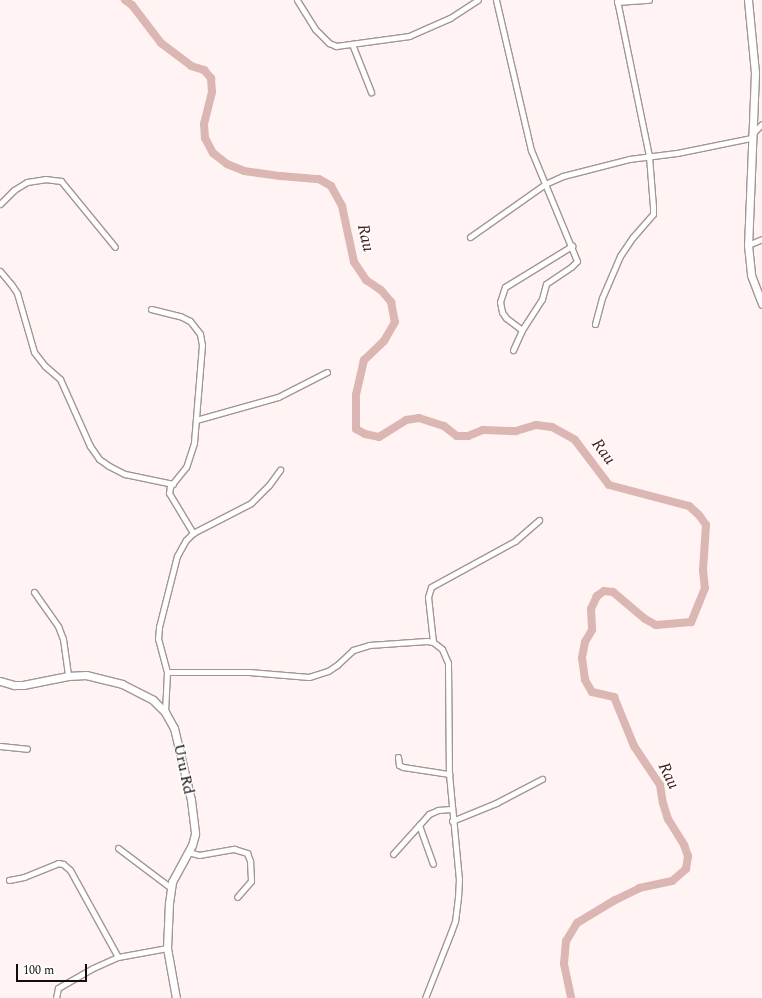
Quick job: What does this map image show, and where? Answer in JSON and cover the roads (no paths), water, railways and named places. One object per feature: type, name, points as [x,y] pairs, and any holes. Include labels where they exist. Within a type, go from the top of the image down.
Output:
[{"type":"street","points":[[296,0],[315,29],[329,43],[336,46],[410,36],[450,18],[478,0]]},
{"type":"street","points":[[496,0],[531,150],[572,246],[576,262],[546,284],[542,299],[522,330],[513,350]]},
{"type":"street","points":[[595,324],[602,298],[620,256],[633,237],[653,214],[649,156],[617,1],[649,0]]},
{"type":"street","points":[[748,0],[755,73],[751,136],[748,245],[751,275],[762,304]]},
{"type":"street","points":[[352,44],[371,92]]},
{"type":"street","points":[[470,237],[545,184],[594,167],[649,156],[676,153],[751,136],[762,124]]},
{"type":"street","points":[[0,204],[17,188],[27,182],[45,179],[62,181],[115,247]]},
{"type":"street","points":[[748,245],[762,239]]},
{"type":"street","points":[[522,330],[506,318],[502,312],[500,302],[505,287],[572,246]]},
{"type":"street","points":[[0,271],[17,293],[34,352],[38,359],[60,379],[81,429],[99,459],[125,474],[173,484]]},
{"type":"street","points":[[151,309],[180,316],[190,321],[200,334],[202,360],[191,455],[186,467],[169,490],[170,497],[193,533]]},
{"type":"street","points":[[196,420],[270,400],[327,372]]},
{"type":"street","points":[[165,712],[167,672],[159,646],[159,627],[177,556],[186,540],[193,533],[251,503],[270,485],[280,470]]},
{"type":"street","points":[[433,642],[428,597],[431,587],[515,541],[539,520]]},
{"type":"street","points":[[34,592],[58,626],[63,639],[68,676]]},
{"type":"street","points":[[167,672],[249,672],[309,677],[328,671],[337,666],[353,650],[360,646],[416,641],[433,642],[442,649],[448,663],[449,774],[452,822],[459,879],[458,908],[451,932],[425,998]]},
{"type":"street","name":"Uru Rd","points":[[0,681],[14,685],[23,685],[68,676],[86,675],[122,684],[153,700],[165,712],[174,728],[193,814],[195,834],[189,850],[176,872],[171,888],[167,948],[176,998]]},
{"type":"street","points":[[0,746],[27,749]]},
{"type":"street","points":[[398,757],[399,764],[403,767],[449,774]]},
{"type":"street","points":[[452,822],[496,803],[542,779]]},
{"type":"street","points":[[393,854],[425,817],[434,811],[451,809]]},
{"type":"street","points":[[419,825],[432,864]]},
{"type":"street","points":[[118,848],[171,888]]},
{"type":"street","points":[[189,850],[192,853],[199,855],[234,849],[246,852],[250,861],[251,881],[237,897]]},
{"type":"street","points":[[9,880],[24,877],[58,863],[63,864],[73,876],[118,957]]},
{"type":"street","points":[[56,998],[58,988],[68,981],[118,957],[167,948]]},
{"type":"waterway","name":"Rau","points":[[125,0],[132,5],[161,43],[191,66],[204,70],[211,78],[212,92],[204,124],[205,138],[213,153],[227,164],[244,171],[319,179],[331,186],[342,206],[354,262],[366,280],[381,290],[391,302],[395,322],[384,341],[364,360],[356,395],[356,429],[365,434],[379,437],[406,420],[419,418],[444,426],[457,436],[468,436],[483,430],[516,431],[536,425],[552,427],[575,440],[609,485],[689,506],[699,515],[706,525],[703,570],[705,588],[691,622],[656,625],[645,619],[613,592],[604,591],[597,596],[591,609],[592,630],[585,642],[582,658],[585,680],[592,692],[614,697],[634,746],[660,785],[663,803],[668,819],[684,845],[688,856],[686,869],[672,881],[640,888],[615,900],[577,923],[566,941],[564,964],[571,998]]}]
